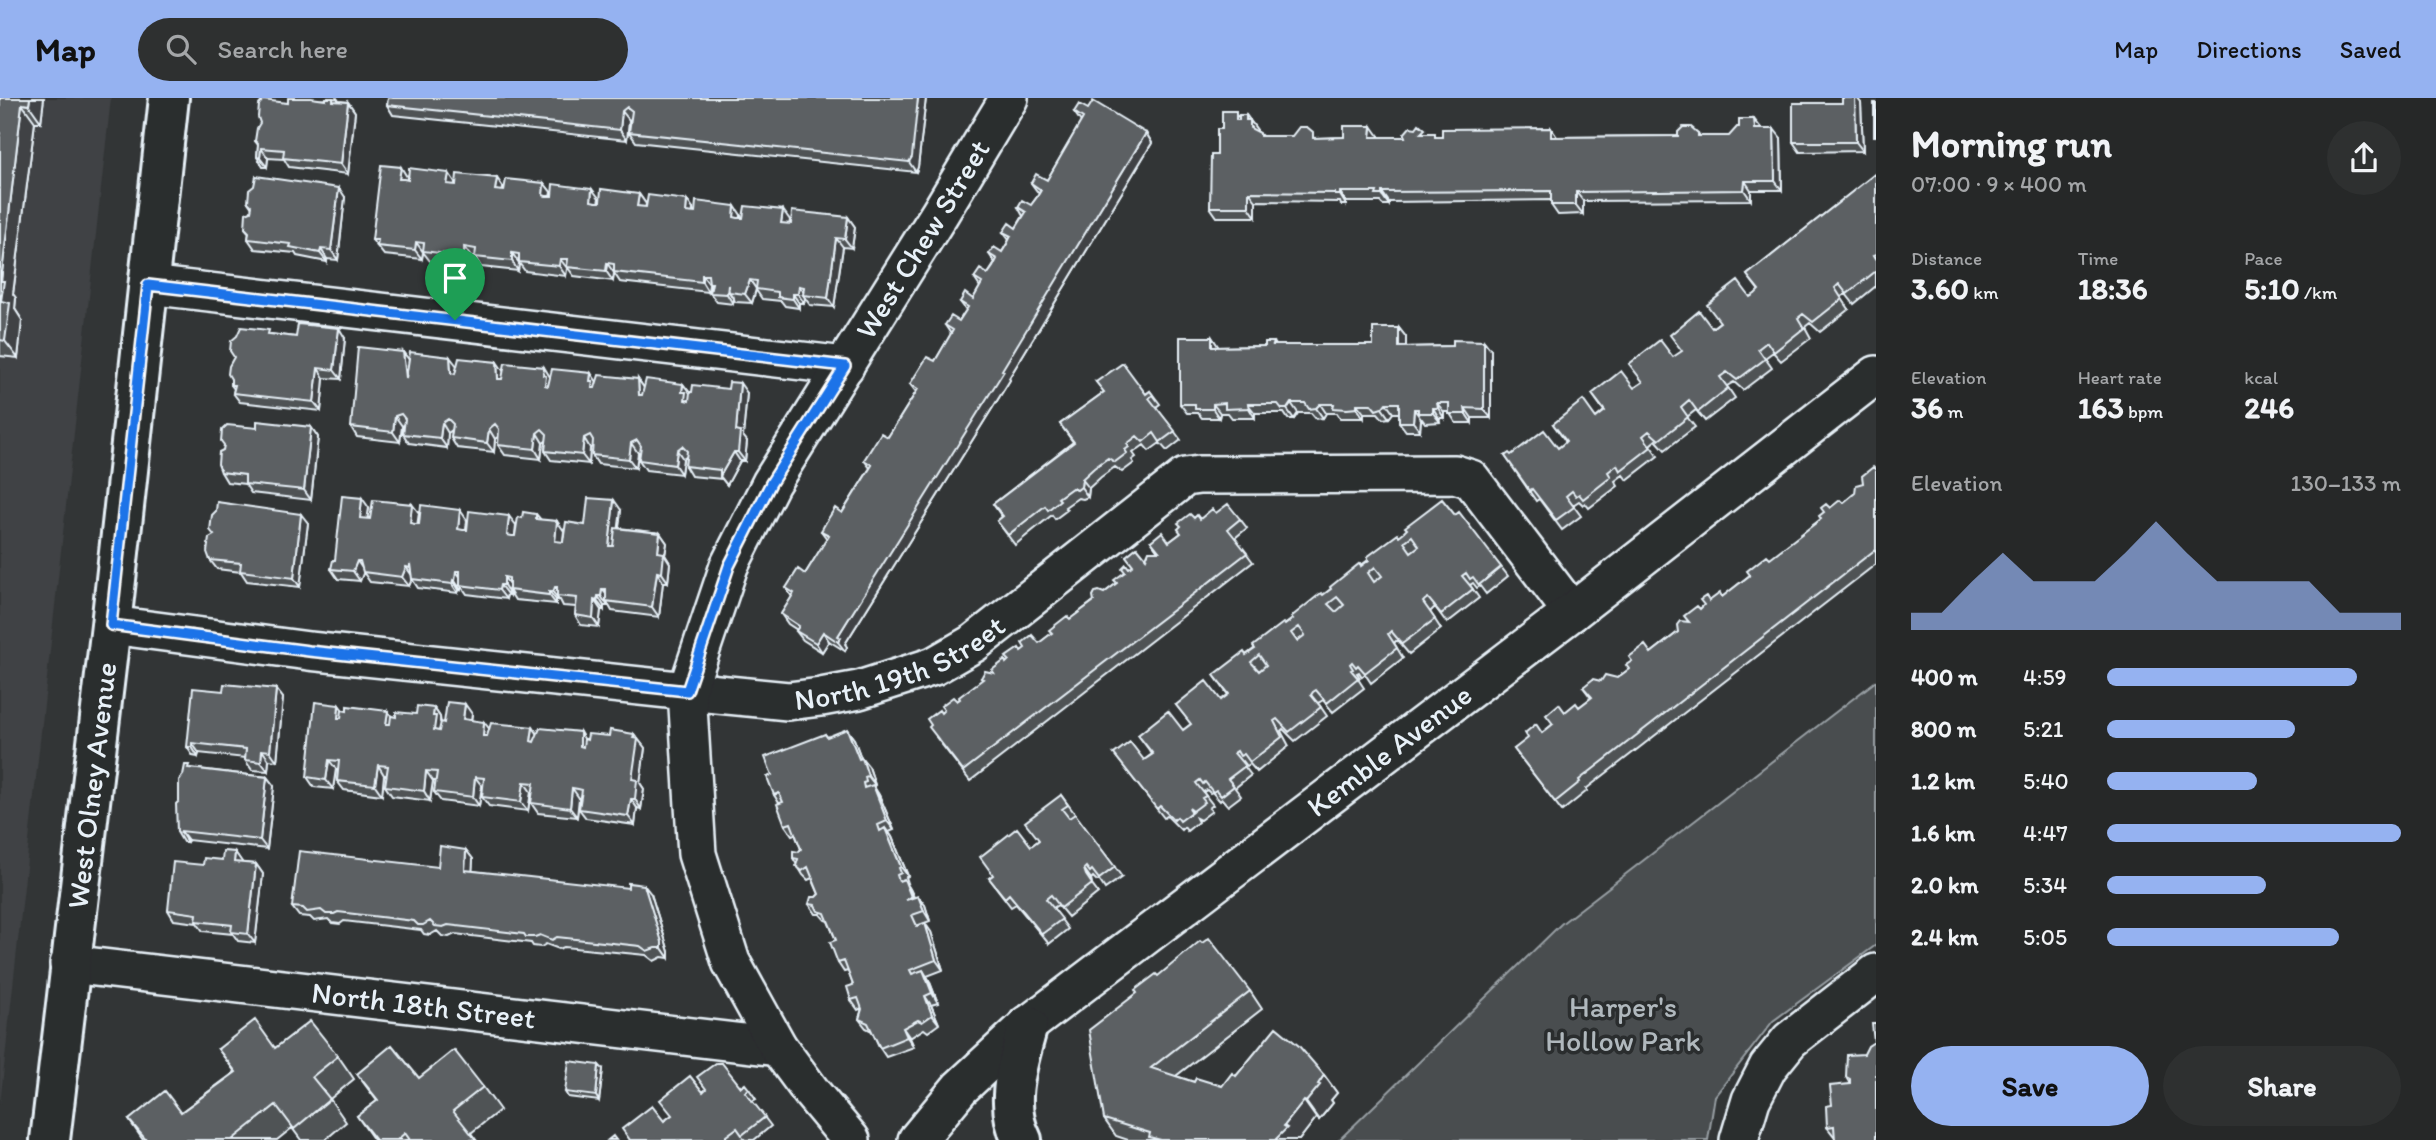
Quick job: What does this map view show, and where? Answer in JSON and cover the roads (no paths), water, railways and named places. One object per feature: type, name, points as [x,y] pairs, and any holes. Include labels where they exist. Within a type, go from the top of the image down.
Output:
[{"type":"street","name":"West Olney Avenue","points":[[50,1140],[111,625],[169,98]]},
{"type":"street","name":"West Chew Street","points":[[851,1140],[811,1093],[778,1047],[731,962],[697,854],[687,691],[729,566],[771,483],[1009,98]]},
{"type":"street","points":[[148,285],[845,366]]},
{"type":"street","name":"Kemble Avenue","points":[[917,1140],[960,1088],[1028,1025],[1572,612],[1876,375]]},
{"type":"street","name":"North 19th Street","points":[[111,625],[309,651],[788,701],[859,690],[934,666],[974,643],[1185,477],[1199,475],[1455,474],[1471,479],[1572,612]]},
{"type":"street","name":"North 18th Street","points":[[69,964],[778,1047]]},
{"type":"street","points":[[1739,1140],[1751,1100],[1768,1067],[1790,1040],[1876,973]]},
{"type":"street","points":[[1022,1140],[1014,1126],[1013,1102],[1016,1072],[1028,1025]]},
{"type":"park label","name":"Harper's Hollow Park","points":[[1623,1024]]}]
